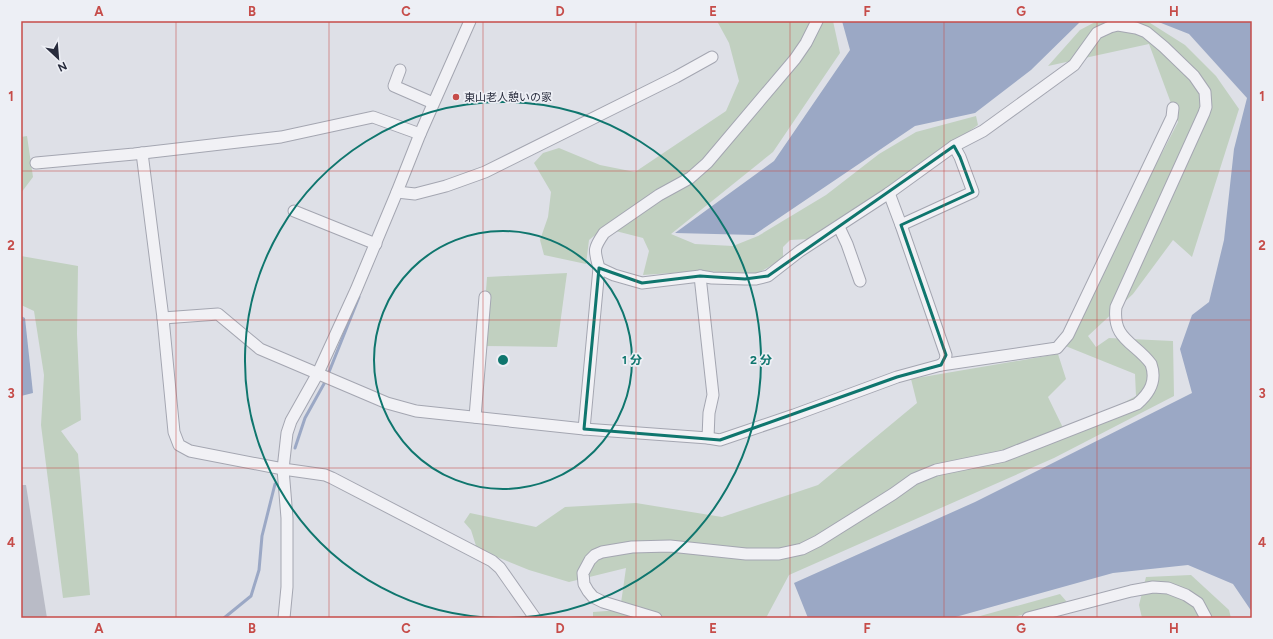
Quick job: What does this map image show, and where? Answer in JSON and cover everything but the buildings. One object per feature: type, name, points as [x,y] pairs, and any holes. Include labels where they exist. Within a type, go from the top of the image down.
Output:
[{"type":"street","points":[[284,618],[287,587],[287,518],[283,468],[287,433],[291,421],[318,373],[376,244],[433,102],[470,21]]},
{"type":"street","points":[[584,429],[599,268],[595,252],[598,242],[604,233],[659,195],[690,178],[707,163],[795,59],[818,21]]},
{"type":"street","points":[[599,268],[614,276],[642,283],[700,276],[744,279],[756,279],[768,276],[800,251],[889,193],[954,146],[983,131],[1074,65],[1097,33],[1118,24],[1146,32],[1194,76],[1205,92],[1206,107],[1204,113],[1116,307],[1116,323],[1120,333],[1151,364],[1154,371],[1150,391],[1145,397],[1137,404],[1004,456],[936,470],[914,479],[848,523],[802,549],[779,554],[746,554],[670,546],[632,547],[602,552],[595,555],[590,560],[583,573],[588,591],[594,597],[603,602],[656,618]]},
{"type":"street","points":[[397,192],[415,194],[446,186],[485,172],[670,80],[712,57]]},
{"type":"street","points":[[400,70],[394,86],[433,102]]},
{"type":"street","points":[[163,318],[218,314],[260,349],[387,403],[416,411],[584,429],[720,440],[794,415],[897,377],[941,366],[1054,350],[1058,348],[1063,342],[1172,117],[1173,108]]},
{"type":"street","points":[[36,163],[142,153],[281,137],[373,117],[420,134]]},
{"type":"street","points":[[901,225],[973,192],[960,157],[954,146]]},
{"type":"street","points":[[142,153],[163,318],[174,432],[179,445],[190,451],[325,475],[332,478],[492,561],[500,568],[535,618]]},
{"type":"street","points":[[889,193],[946,355],[945,361],[941,366]]},
{"type":"street","points":[[294,211],[376,244]]},
{"type":"street","points":[[839,227],[847,244],[860,281]]},
{"type":"street","points":[[700,276],[713,395],[709,413],[708,438]]},
{"type":"street","points":[[475,417],[486,297]]},
{"type":"street","points":[[1028,618],[1131,591],[1153,587],[1168,588],[1186,595],[1198,603],[1206,618]]},
{"type":"highlighted area","points":[[954,146],[960,157],[973,192],[901,225],[946,355],[941,365],[897,377],[720,440],[584,429],[599,268],[642,283],[700,276],[745,279],[768,276]]},
{"type":"green space","points":[[717,21],[833,21],[840,53],[773,152],[671,234],[695,244],[733,246],[758,236],[826,195],[879,154],[916,132],[976,116],[978,125],[886,190],[810,239],[790,240],[783,247],[783,259],[756,274],[701,271],[643,275],[649,251],[643,238],[604,228],[589,240],[586,264],[544,255],[540,240],[548,217],[551,192],[534,163],[543,153],[559,148],[600,165],[635,172],[726,111],[739,81],[729,43]]},
{"type":"green space","points":[[1097,21],[1147,21],[1185,45],[1216,76],[1239,109],[1192,257],[1173,240],[1133,294],[1088,336],[1096,347],[1109,338],[1173,341],[1174,396],[1054,458],[789,575],[766,618],[593,618],[593,612],[620,610],[626,568],[569,582],[529,570],[477,549],[471,530],[464,522],[470,513],[536,527],[565,507],[636,503],[722,517],[818,485],[917,403],[911,379],[1058,354],[1066,379],[1048,397],[1066,434],[1136,396],[1135,374],[1063,345],[1178,122],[1149,44],[1048,66],[1080,30]]},
{"type":"green space","points":[[27,136],[33,177],[21,193],[21,137]]},
{"type":"green space","points":[[21,256],[78,266],[77,334],[81,420],[61,431],[78,454],[90,595],[63,598],[41,425],[44,375],[34,311],[21,305]]},
{"type":"green space","points":[[567,273],[557,347],[482,346],[487,277]]},
{"type":"green space","points":[[1191,575],[1229,610],[1231,618],[1142,618],[1139,605],[1146,577]]},
{"type":"green space","points":[[1060,594],[1067,602],[1011,618],[973,618]]},
{"type":"water","points":[[842,21],[1081,21],[1031,70],[975,113],[915,126],[754,235],[675,233],[774,161],[850,50]]},
{"type":"water","points":[[1156,21],[1252,21],[1252,612],[1233,584],[1188,565],[1113,573],[952,618],[808,618],[794,583],[975,502],[1192,393],[1180,349],[1192,315],[1209,302],[1224,240],[1234,149],[1247,98],[1189,34]]},
{"type":"water","points":[[21,316],[25,318],[33,393],[21,396]]},
{"type":"waterway","points":[[295,448],[305,418],[325,382],[359,297]]},
{"type":"waterway","points":[[224,618],[251,596],[259,570],[262,536],[275,484]]},
{"type":"place","name":"東山老人憩いの家","points":[[456,97]]}]
